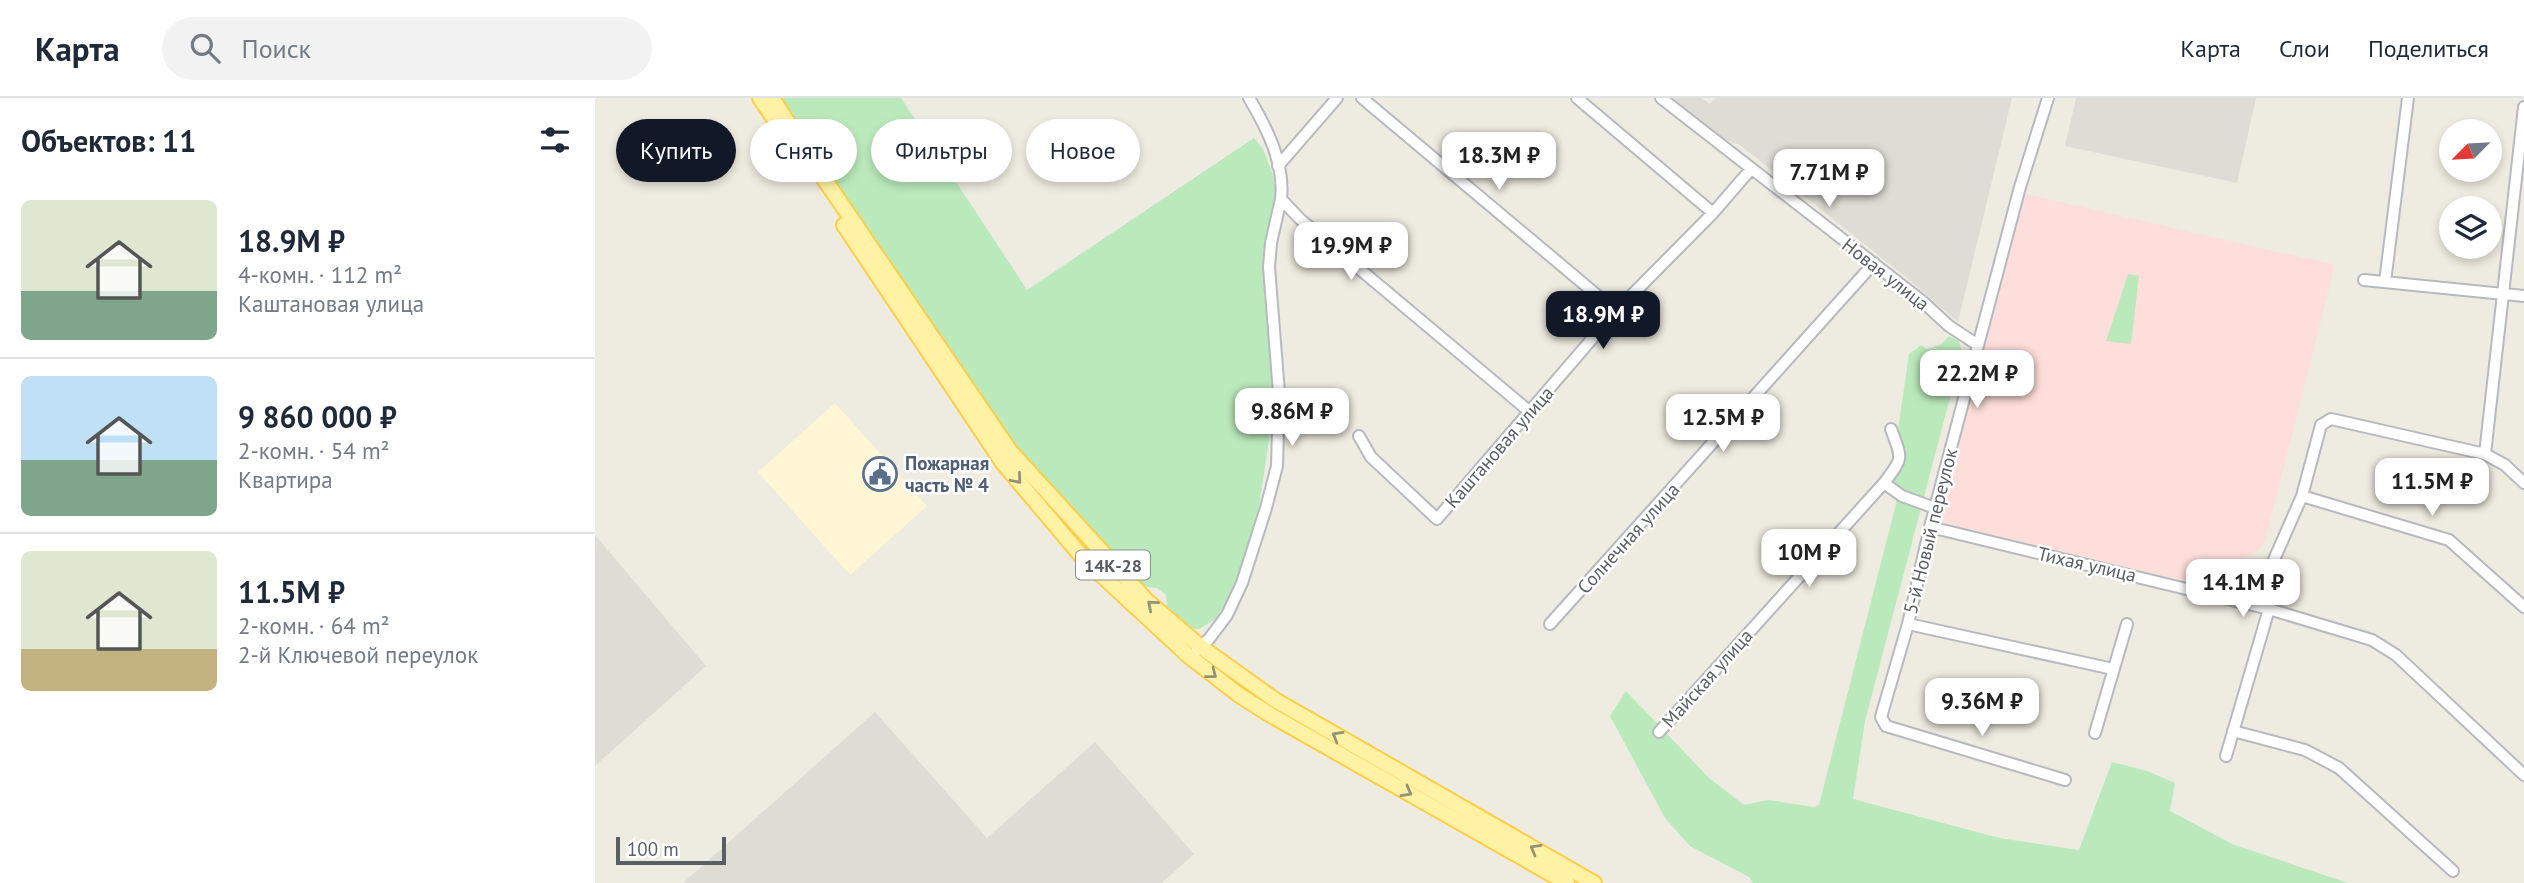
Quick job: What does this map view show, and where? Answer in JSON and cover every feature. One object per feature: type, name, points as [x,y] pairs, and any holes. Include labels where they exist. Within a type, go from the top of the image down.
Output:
[{"type":"main road","name":"14К-28","points":[[760,98],[1003,463],[1083,558],[1195,652],[1594,883]]},
{"type":"main road","name":"14К-28","points":[[772,98],[1010,451],[1195,652],[1239,695],[1269,714],[1567,883]]},
{"type":"street","points":[[1195,652],[1227,615],[1242,583],[1277,466],[1279,393],[1269,267],[1283,185],[1262,120],[1249,98]]},
{"type":"street","points":[[1278,166],[1337,98]]},
{"type":"street","points":[[1361,98],[1616,311]]},
{"type":"street","points":[[1577,98],[1713,212]]},
{"type":"street","name":"Новая улица","points":[[1661,98],[1922,301],[1949,327],[1978,345]]},
{"type":"street","name":"5-й Новый переулок","points":[[2048,98],[2019,187],[1881,717],[1886,726],[2065,780]]},
{"type":"street","points":[[2385,282],[2409,98]]},
{"type":"street","points":[[2485,454],[2524,107]]},
{"type":"street","name":"Каштановая улица","points":[[1359,436],[1371,457],[1437,519],[1616,311],[1751,169]]},
{"type":"street","points":[[1281,199],[1300,219],[1529,412]]},
{"type":"street","name":"Солнечная улица","points":[[1550,624],[1874,263]]},
{"type":"street","points":[[2364,280],[2524,296]]},
{"type":"street","points":[[2255,606],[2302,496],[2321,425],[2331,419],[2485,454],[2505,465],[2524,483]]},
{"type":"street","name":"Майская улица","points":[[1659,732],[1899,464],[1901,456],[1891,429]]},
{"type":"street","points":[[1884,483],[1902,496],[1935,508]]},
{"type":"street","points":[[2302,496],[2449,540],[2524,607]]},
{"type":"street","name":"Тихая улица","points":[[1930,527],[2269,609],[2372,640],[2396,655],[2524,775]]},
{"type":"street","points":[[2226,757],[2269,609]]},
{"type":"street","points":[[1907,624],[2113,669]]},
{"type":"street","points":[[2095,733],[2127,624]]},
{"type":"street","points":[[2233,731],[2305,750],[2339,768],[2453,871]]},
{"type":"shaded area","points":[[1672,98],[1701,98],[1710,104],[1716,98],[2012,98],[1958,322],[1740,145],[1718,137]]},
{"type":"shaded area","points":[[2076,98],[2256,98],[2237,183],[2065,146]]},
{"type":"shaded area","points":[[2021,193],[2335,265],[2265,542],[2258,551],[2191,582],[1946,525],[1938,514]]},
{"type":"shaded area","points":[[835,403],[927,506],[850,575],[758,472]]},
{"type":"shaded area","points":[[595,535],[706,666],[595,766]]},
{"type":"shaded area","points":[[875,712],[987,838],[1095,742],[1194,854],[1162,883],[683,883]]},
{"type":"green space","points":[[778,98],[901,98],[915,119],[871,119],[871,182],[956,182],[1027,290],[1254,138],[1263,149],[1273,175],[1277,199],[1265,242],[1272,393],[1269,441],[1256,524],[1232,590],[1217,618],[1199,629],[1191,628],[1167,606],[1166,595],[1157,588],[1142,586],[1008,443],[834,182],[857,182],[857,119],[792,119]]},
{"type":"green space","points":[[2128,274],[2139,276],[2131,344],[2106,341]]},
{"type":"green space","points":[[1949,336],[1959,341],[1962,352],[1865,721],[1853,799],[1999,838],[2079,850],[2112,762],[2147,771],[2175,783],[2170,811],[2232,844],[2348,883],[1753,883],[1749,877],[1690,846],[1665,818],[1610,716],[1626,691],[1709,778],[1744,805],[1768,800],[1814,807],[1819,805],[1897,500],[1893,465],[1909,354],[1921,345],[1927,349],[1940,345]]},
{"type":"place","name":"Пожарная часть № 4","points":[[880,474]]}]
